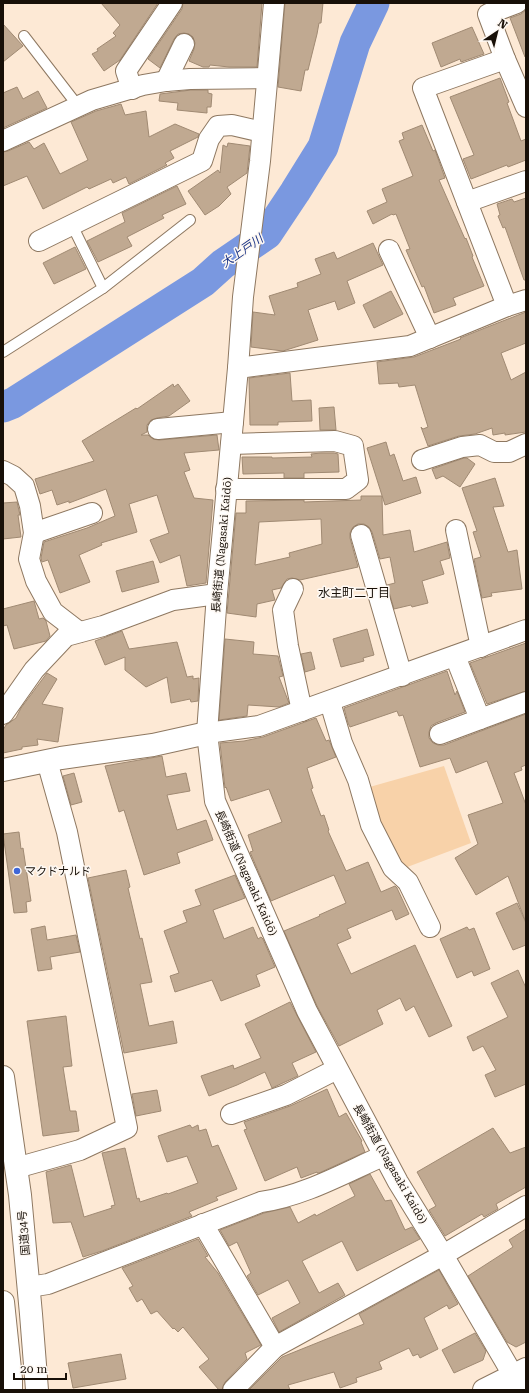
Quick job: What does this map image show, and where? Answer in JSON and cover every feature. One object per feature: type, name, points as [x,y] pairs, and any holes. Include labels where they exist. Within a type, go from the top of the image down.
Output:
[{"type":"main road","points":[[3,770],[207,733]]},
{"type":"main road","name":"国道34号","points":[[3,1077],[20,1195],[37,1390]]},
{"type":"main road","points":[[3,1302],[11,1390]]},
{"type":"main road","points":[[484,1390],[520,1378]]},
{"type":"street","points":[[132,88],[126,71],[172,3]]},
{"type":"street","name":"長崎街道 (Nagasaki Kaidō)","points":[[274,3],[260,161],[243,297],[207,733],[215,801],[307,1011],[383,1156],[520,1378]]},
{"type":"street","points":[[517,3],[488,14],[505,59],[524,96]]},
{"type":"street","points":[[166,81],[184,44]]},
{"type":"street","points":[[505,59],[423,88],[507,306]]},
{"type":"street","points":[[3,141],[92,100],[132,88],[166,81],[190,79],[267,78]]},
{"type":"street","points":[[39,242],[202,161],[209,139],[218,126],[232,125],[262,132]]},
{"type":"street","points":[[467,202],[526,181]]},
{"type":"street","points":[[389,250],[430,338]]},
{"type":"street","points":[[238,368],[410,346],[507,306],[526,300]]},
{"type":"street","points":[[158,429],[233,422]]},
{"type":"street","points":[[226,489],[346,489],[358,480],[353,446],[335,441],[231,444]]},
{"type":"street","points":[[422,460],[462,448],[480,445],[494,452],[509,452],[526,444]]},
{"type":"street","points":[[4,468],[24,486],[30,506],[34,533],[29,559],[36,581],[53,612],[79,632]]},
{"type":"street","points":[[34,533],[92,513]]},
{"type":"street","points":[[456,530],[481,647]]},
{"type":"street","points":[[361,535],[402,676]]},
{"type":"street","points":[[293,589],[283,610],[288,646],[302,711]]},
{"type":"street","points":[[3,714],[34,670],[66,636],[132,616],[174,600],[218,594]]},
{"type":"street","points":[[207,733],[260,726],[526,630]]},
{"type":"street","points":[[455,656],[480,719]]},
{"type":"street","points":[[330,702],[342,743],[358,780],[371,825],[393,868],[408,882],[430,927]]},
{"type":"street","points":[[440,734],[526,702]]},
{"type":"street","points":[[16,1168],[80,1150],[127,1128],[67,832],[47,761]]},
{"type":"street","points":[[231,1114],[286,1095],[338,1069]]},
{"type":"street","points":[[29,1287],[48,1284],[261,1202],[278,1200],[303,1191],[383,1156]]},
{"type":"street","points":[[233,1390],[275,1347],[443,1255],[526,1206]]},
{"type":"street","points":[[203,1224],[275,1347]]},
{"type":"lane","points":[[24,36],[78,106]]},
{"type":"lane","points":[[3,352],[103,288],[190,220]]},
{"type":"lane","points":[[72,225],[103,288]]},
{"type":"shaded area","points":[[444,766],[471,843],[402,869],[366,788]]},
{"type":"building","points":[[101,3],[158,3],[120,60],[104,71],[92,54],[116,36],[113,33],[120,25]]},
{"type":"building","points":[[183,3],[262,3],[257,67],[210,65],[209,67],[203,67],[189,61],[195,43],[193,37],[184,33],[178,34],[174,39],[160,68],[148,59],[182,9]]},
{"type":"building","points":[[285,3],[323,3],[321,23],[319,23],[308,70],[305,70],[301,91],[278,87]]},
{"type":"building","points":[[526,10],[525,57],[510,18],[521,14]]},
{"type":"building","points":[[3,24],[23,46],[3,62]]},
{"type":"building","points":[[472,27],[484,54],[461,62],[460,59],[441,67],[432,43]]},
{"type":"building","points":[[500,78],[509,102],[507,103],[521,141],[526,139],[526,160],[508,167],[507,165],[471,179],[463,159],[474,155],[450,97]]},
{"type":"building","points":[[17,87],[23,99],[38,91],[47,108],[3,128],[3,93]]},
{"type":"building","points":[[191,90],[208,90],[208,93],[212,94],[211,107],[207,107],[207,113],[177,110],[178,103],[159,101],[160,94]]},
{"type":"building","points":[[121,104],[125,115],[146,111],[149,137],[175,124],[199,134],[198,137],[170,151],[174,158],[165,163],[167,165],[129,184],[126,177],[113,183],[111,179],[89,189],[87,187],[43,209],[27,176],[3,186],[3,152],[29,142],[34,149],[44,143],[60,174],[88,160],[71,122],[96,111]]},
{"type":"building","points":[[422,125],[433,151],[435,150],[445,178],[439,180],[465,239],[466,238],[484,286],[453,298],[456,305],[434,313],[424,286],[422,287],[406,250],[410,249],[396,214],[392,214],[373,224],[367,211],[387,202],[382,189],[413,176],[399,141],[404,139],[402,133]]},
{"type":"building","points":[[228,143],[250,146],[247,173],[227,187],[231,194],[219,206],[205,215],[188,191],[218,170],[220,173],[223,145],[227,147]]},
{"type":"building","points":[[177,186],[186,204],[162,215],[164,218],[127,237],[132,246],[98,262],[87,241],[125,222],[122,213]]},
{"type":"building","points":[[526,198],[526,280],[524,280],[505,227],[503,228],[498,216],[500,215],[497,204],[512,199],[514,202]]},
{"type":"building","points":[[373,243],[383,265],[347,281],[355,303],[338,310],[335,301],[308,310],[318,340],[283,351],[251,347],[253,312],[275,315],[269,296],[298,287],[297,283],[321,274],[315,259],[334,252],[337,259]]},
{"type":"building","points":[[75,247],[86,269],[54,284],[43,263]]},
{"type":"building","points":[[391,291],[403,314],[374,328],[363,305]]},
{"type":"building","points":[[526,312],[526,343],[501,353],[511,380],[526,372],[526,432],[493,435],[492,428],[475,434],[459,436],[428,446],[421,427],[423,429],[428,427],[415,385],[399,387],[398,383],[379,384],[377,362],[414,357]]},
{"type":"building","points":[[290,373],[292,401],[311,400],[312,421],[278,422],[278,425],[250,425],[249,378]]},
{"type":"building","points":[[173,384],[174,387],[178,384],[190,401],[169,416],[151,420],[147,425],[147,432],[141,435],[148,435],[153,439],[159,440],[217,435],[219,450],[184,453],[190,470],[184,472],[194,498],[213,500],[206,583],[187,586],[180,555],[160,563],[150,540],[169,533],[157,495],[129,504],[137,532],[101,543],[102,545],[79,555],[90,582],[60,593],[48,560],[42,562],[41,558],[44,542],[87,528],[115,516],[106,489],[69,503],[69,501],[57,505],[52,490],[40,494],[35,479],[94,461],[82,441],[136,408],[137,409]]},
{"type":"building","points":[[334,407],[336,430],[320,430],[319,408]]},
{"type":"building","points":[[386,442],[390,456],[394,454],[403,481],[416,477],[421,493],[385,505],[367,448]]},
{"type":"building","points":[[311,454],[338,454],[339,472],[304,473],[304,478],[284,478],[284,473],[243,474],[242,457],[312,457]]},
{"type":"building","points":[[467,458],[475,464],[460,487],[443,476],[436,479],[432,469]]},
{"type":"building","points":[[495,478],[504,506],[493,507],[508,552],[517,550],[522,589],[491,593],[492,596],[482,598],[474,559],[481,557],[473,532],[477,531],[462,488]]},
{"type":"building","points":[[361,496],[382,496],[383,535],[410,530],[414,552],[447,542],[450,558],[440,561],[444,574],[422,581],[428,603],[394,609],[387,585],[395,583],[390,557],[380,559],[372,532],[369,527],[364,524],[358,524],[353,527],[350,533],[350,538],[358,567],[300,580],[292,578],[287,579],[281,588],[272,590],[275,600],[257,604],[256,617],[227,613],[236,513],[246,513],[246,501],[304,500],[304,502],[361,500]],"holes":[[[321,519],[322,544],[289,553],[290,557],[255,565],[259,522]]]},
{"type":"building","points":[[17,502],[20,515],[18,515],[21,537],[3,539],[3,503]]},
{"type":"building","points":[[153,561],[159,582],[122,592],[116,571]]},
{"type":"building","points":[[34,601],[39,619],[43,618],[46,621],[50,636],[46,641],[14,649],[7,625],[3,626],[3,609]]},
{"type":"building","points":[[367,629],[374,655],[363,658],[364,661],[341,667],[333,639]]},
{"type":"building","points":[[122,631],[129,649],[177,642],[187,677],[193,676],[193,679],[199,678],[198,701],[191,702],[190,699],[171,703],[167,677],[146,687],[125,670],[125,657],[105,665],[95,641]]},
{"type":"building","points":[[225,639],[254,642],[253,654],[278,656],[283,676],[279,677],[289,703],[279,707],[248,705],[247,716],[219,720]]},
{"type":"building","points":[[526,643],[526,691],[487,704],[470,663]]},
{"type":"building","points":[[311,652],[315,669],[305,672],[301,654]]},
{"type":"building","points":[[447,671],[455,695],[457,691],[465,712],[431,726],[429,738],[433,743],[444,745],[526,714],[526,765],[521,767],[522,770],[514,773],[526,805],[526,920],[508,876],[476,895],[455,858],[478,844],[468,815],[503,803],[487,761],[456,773],[450,758],[420,767],[403,715],[399,716],[397,711],[350,727],[348,723],[344,708]]},
{"type":"building","points":[[47,673],[57,679],[42,704],[63,708],[58,742],[37,739],[38,745],[22,747],[22,749],[3,753],[3,730],[6,725],[16,718],[21,708]]},
{"type":"building","points":[[316,718],[326,741],[329,740],[336,757],[307,768],[313,788],[311,789],[321,816],[324,815],[329,830],[328,831],[346,871],[368,862],[381,892],[395,886],[409,914],[396,920],[392,910],[347,929],[351,938],[337,944],[351,974],[415,945],[452,1026],[429,1037],[414,1006],[406,1011],[400,998],[377,1010],[383,1024],[339,1046],[317,1006],[284,931],[346,903],[334,875],[271,901],[250,852],[253,851],[248,835],[282,822],[269,789],[231,801],[226,787],[225,788],[220,743],[244,741],[263,737]]},
{"type":"building","points":[[162,756],[166,777],[186,773],[190,791],[167,795],[177,830],[206,820],[213,840],[177,853],[180,863],[144,875],[124,810],[119,812],[105,766]]},
{"type":"building","points":[[74,773],[82,802],[71,805],[63,776]]},
{"type":"building","name":"マクドナルド","points":[[19,832],[31,901],[26,902],[27,912],[14,913],[3,834]]},
{"type":"building","points":[[126,870],[130,887],[128,888],[152,982],[140,984],[149,1026],[173,1021],[177,1043],[124,1053],[88,878]]},
{"type":"building","points":[[235,875],[245,898],[213,910],[224,939],[253,927],[258,939],[261,937],[263,939],[275,967],[256,975],[260,986],[221,1001],[212,980],[175,992],[170,976],[179,973],[164,931],[187,922],[183,911],[201,905],[195,890]]},
{"type":"building","points":[[517,903],[526,923],[526,945],[513,950],[496,913]]},
{"type":"building","points":[[45,926],[47,940],[76,935],[80,952],[50,957],[52,969],[38,971],[31,929]]},
{"type":"building","points":[[467,927],[469,930],[474,928],[490,969],[474,976],[472,971],[457,978],[440,939]]},
{"type":"building","points":[[518,970],[526,988],[526,1084],[495,1097],[485,1075],[496,1070],[483,1046],[473,1051],[467,1037],[508,1017],[491,983]]},
{"type":"building","points":[[290,1002],[316,1052],[292,1063],[298,1076],[272,1088],[265,1072],[209,1096],[201,1076],[233,1065],[234,1069],[261,1058],[245,1024]]},
{"type":"building","points":[[66,1016],[72,1066],[63,1067],[70,1111],[76,1111],[79,1131],[43,1136],[27,1021]]},
{"type":"building","points":[[327,1089],[339,1117],[346,1113],[362,1141],[361,1142],[365,1152],[319,1173],[317,1172],[301,1178],[297,1167],[265,1181],[244,1130],[247,1129],[244,1122],[290,1106]]},
{"type":"building","points":[[157,1090],[161,1111],[136,1116],[132,1094]]},
{"type":"building","points":[[190,1125],[192,1128],[198,1125],[199,1131],[206,1129],[212,1147],[218,1145],[237,1189],[216,1197],[218,1200],[189,1212],[192,1216],[83,1257],[71,1222],[53,1223],[46,1172],[71,1165],[84,1217],[112,1208],[111,1206],[115,1205],[102,1153],[125,1148],[137,1199],[139,1198],[140,1202],[167,1193],[168,1194],[198,1183],[187,1156],[167,1162],[158,1136]]},
{"type":"building","points":[[493,1128],[510,1153],[526,1147],[526,1187],[496,1204],[498,1209],[484,1217],[482,1214],[445,1236],[429,1210],[436,1206],[417,1172]]},
{"type":"building","points":[[370,1174],[385,1201],[391,1200],[405,1230],[412,1227],[420,1239],[357,1271],[342,1241],[302,1261],[319,1293],[338,1283],[345,1295],[279,1332],[272,1318],[300,1303],[288,1280],[258,1295],[247,1276],[251,1273],[237,1242],[229,1246],[220,1230],[264,1213],[290,1207],[298,1223],[315,1214],[316,1216],[355,1196],[349,1184]]},
{"type":"building","points":[[526,1229],[526,1342],[516,1347],[507,1342],[468,1276],[513,1247],[509,1240]]},
{"type":"building","points":[[198,1239],[208,1256],[205,1257],[218,1273],[261,1345],[245,1353],[247,1359],[225,1382],[222,1390],[219,1390],[199,1367],[209,1359],[183,1327],[178,1332],[174,1328],[173,1329],[157,1311],[151,1314],[142,1299],[137,1302],[129,1288],[133,1286],[122,1268]]},
{"type":"building","points":[[439,1270],[458,1304],[449,1309],[447,1305],[424,1318],[438,1349],[420,1358],[418,1354],[413,1356],[409,1348],[379,1362],[382,1369],[356,1378],[357,1382],[340,1388],[334,1372],[288,1385],[290,1390],[249,1390],[282,1357],[364,1324],[359,1314]]},
{"type":"building","points":[[475,1333],[486,1351],[483,1360],[454,1373],[442,1350]]},
{"type":"building","points":[[121,1354],[126,1379],[73,1388],[68,1363]]},
{"type":"waterway","name":"大上戸川","points":[[3,407],[13,403],[203,282],[223,264],[267,234],[323,147],[355,43],[374,3]]},
{"type":"place","name":"マクドナルド","points":[[17,871]]},
{"type":"district","name":"水主町二丁目","points":[[354,593]]}]
